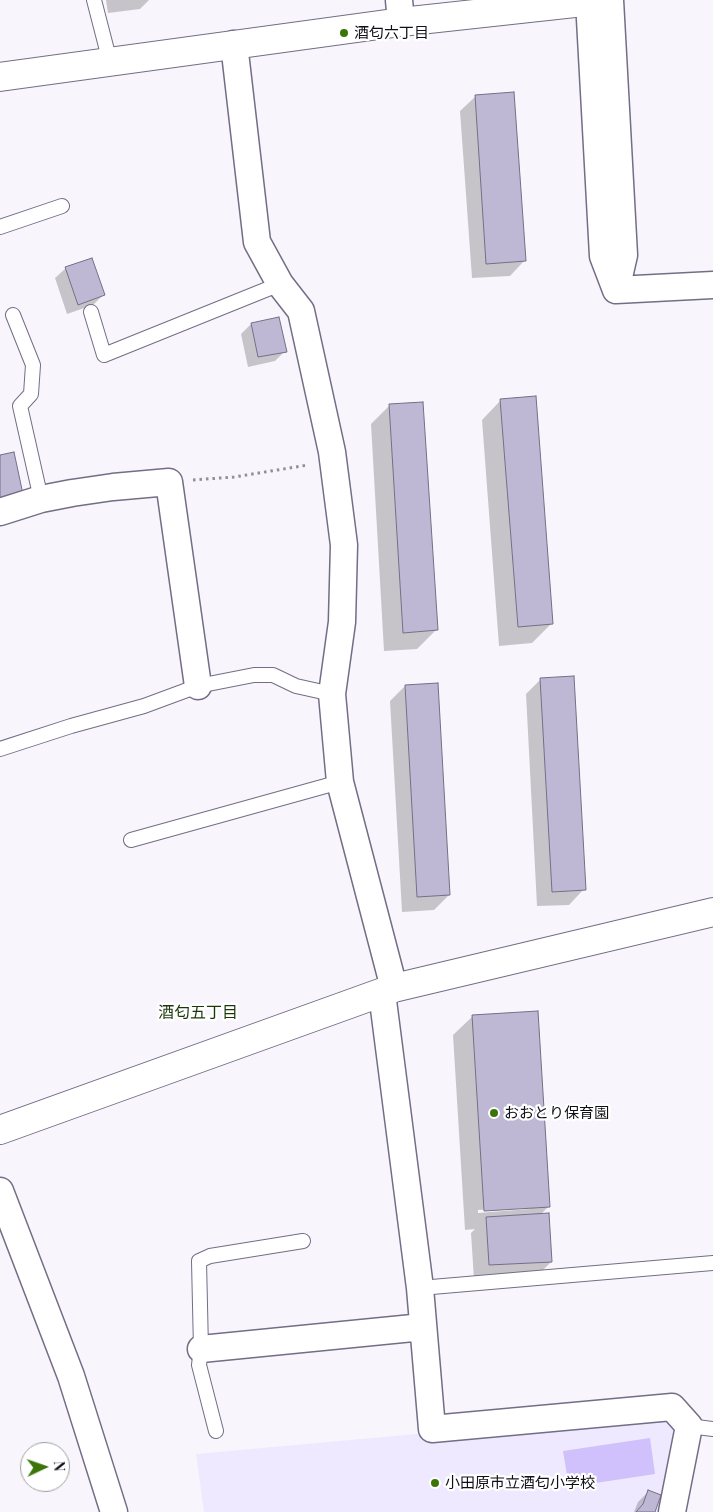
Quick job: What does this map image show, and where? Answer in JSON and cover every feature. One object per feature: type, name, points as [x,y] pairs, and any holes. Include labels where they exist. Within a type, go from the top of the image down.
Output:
[{"type":"street","points":[[0,77],[234,44],[400,11],[600,0],[603,256],[616,290],[713,285]]},
{"type":"street","points":[[234,44],[257,242],[280,284],[301,312],[334,461],[344,545],[342,622],[332,694],[340,782],[388,991],[420,1288],[432,1429],[672,1407],[701,1427],[672,1512]]},
{"type":"street","points":[[0,512],[41,499],[72,493],[169,482],[198,686]]},
{"type":"street","points":[[0,1130],[388,991],[713,912]]},
{"type":"street","points":[[0,1191],[71,1376],[114,1512]]},
{"type":"street","points":[[201,1349],[423,1327]]},
{"type":"lane","points":[[94,0],[110,62]]},
{"type":"lane","points":[[0,227],[62,206]]},
{"type":"lane","points":[[91,312],[104,355],[280,284]]},
{"type":"lane","points":[[13,315],[33,365],[31,394],[20,406],[41,499]]},
{"type":"lane","points":[[0,749],[71,726],[144,706],[198,686],[254,675],[273,675],[296,686],[332,694]]},
{"type":"lane","points":[[131,840],[340,782]]},
{"type":"lane","points":[[216,1431],[198,1365],[201,1349],[199,1261],[210,1256],[303,1241]]},
{"type":"lane","points":[[420,1288],[713,1263]]},
{"type":"path","points":[[169,482],[234,477],[334,461]]},
{"type":"shaded area","name":"小田原市立酒匂小学校","points":[[663,1415],[681,1431],[665,1512],[204,1512],[196,1454],[427,1433]]},
{"type":"shaded area","points":[[650,1438],[655,1474],[569,1487],[563,1451]]},
{"type":"building","points":[[514,92],[526,261],[486,264],[475,95]]},
{"type":"building","points":[[92,258],[105,295],[78,305],[65,267]]},
{"type":"building","points":[[279,317],[287,352],[258,357],[251,323]]},
{"type":"building","points":[[536,396],[553,624],[518,627],[500,399]]},
{"type":"building","points":[[423,402],[438,630],[403,633],[389,404]]},
{"type":"building","points":[[14,452],[24,499],[0,504],[0,455]]},
{"type":"building","points":[[574,676],[586,890],[552,892],[540,678]]},
{"type":"building","points":[[438,683],[450,895],[417,897],[405,685]]},
{"type":"building","points":[[538,1011],[550,1207],[484,1211],[472,1015]]},
{"type":"building","points":[[549,1213],[552,1262],[489,1265],[486,1217]]},
{"type":"building","points":[[648,1490],[661,1495],[655,1512],[636,1512],[643,1504]]},
{"type":"place","name":"酒匂六丁目","points":[[344,33]]},
{"type":"place","name":"おおとり保育園","points":[[494,1113]]},
{"type":"place","name":"小田原市立酒匂小学校","points":[[435,1483]]},
{"type":"district","name":"酒匂五丁目","points":[[198,1013]]}]
